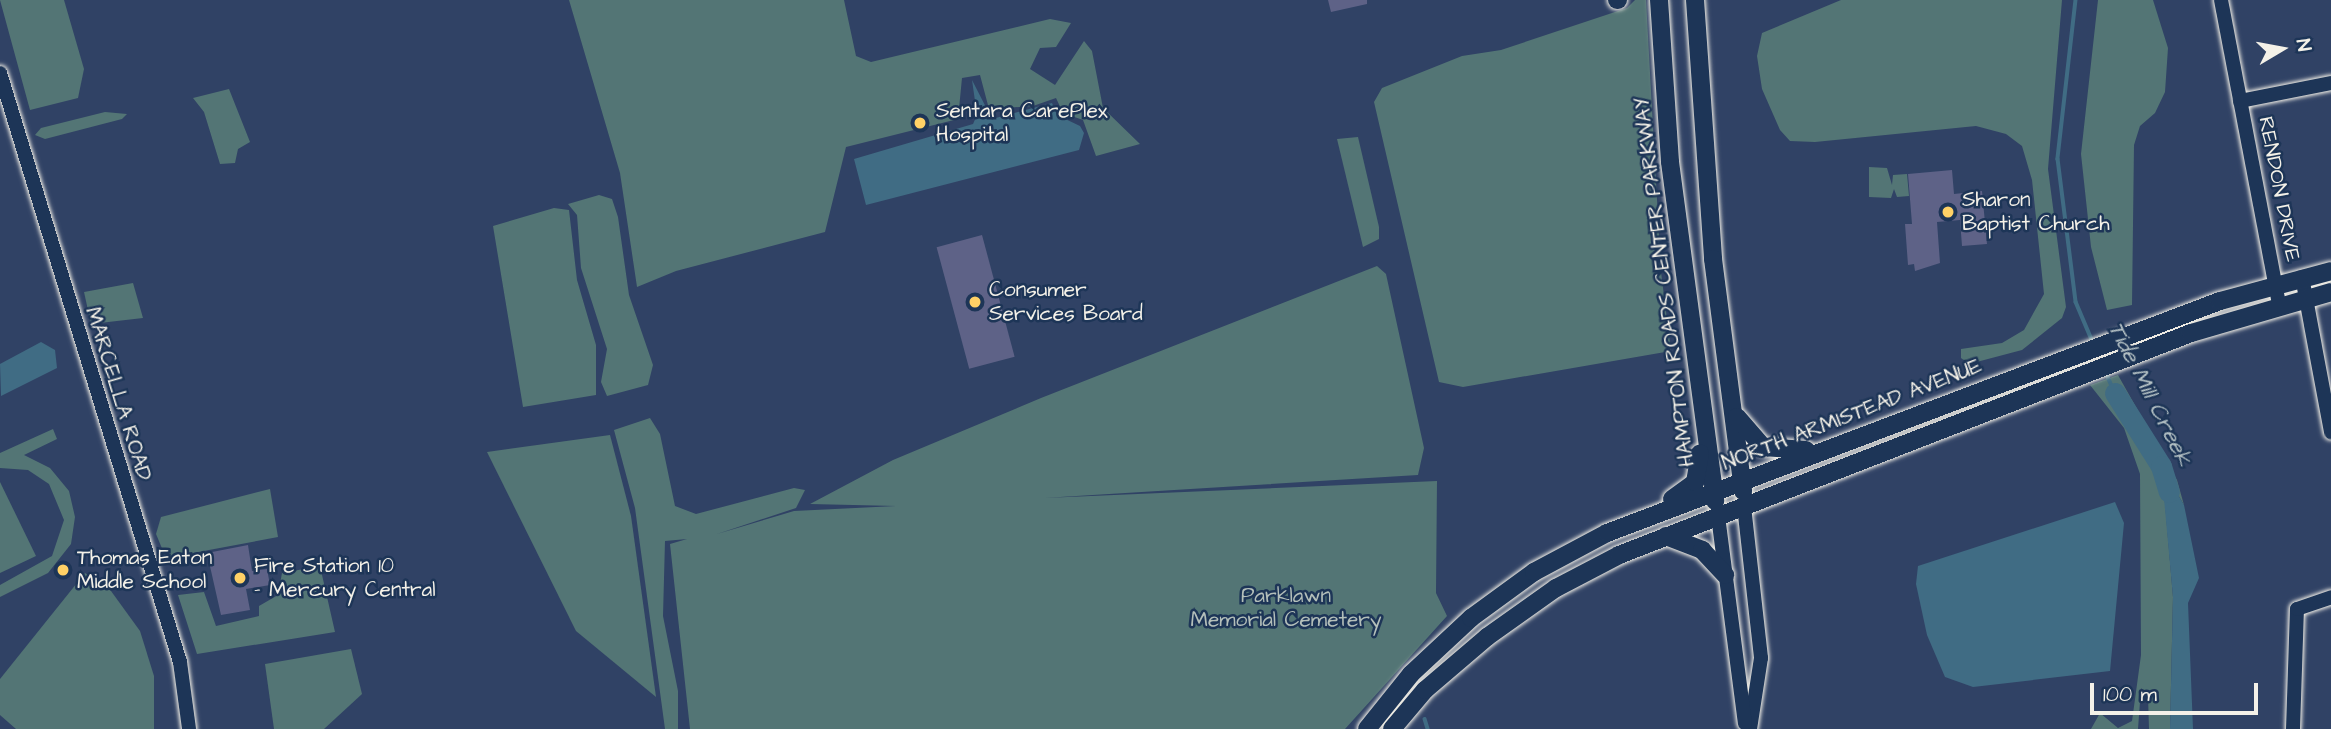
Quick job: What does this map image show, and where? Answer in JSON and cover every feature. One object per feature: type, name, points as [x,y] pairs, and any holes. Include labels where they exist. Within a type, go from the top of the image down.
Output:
[{"type":"main road","name":"HAMPTON ROADS CENTER PARKWAY","points":[[1659,0],[1686,296],[1717,516]]},
{"type":"main road","points":[[1695,0],[1707,193],[1744,506]]},
{"type":"main road","name":"NORTH ARMISTEAD AVENUE","points":[[1367,729],[1421,664],[1471,618],[1553,561],[1642,519],[2104,344],[2275,284],[2331,271]]},
{"type":"main road","name":"NORTH ARMISTEAD AVENUE","points":[[1392,729],[1434,681],[1524,609],[1591,568],[1666,536],[2110,363],[2279,304],[2331,292]]},
{"type":"main road","points":[[1642,519],[1688,492],[1700,470],[1687,362],[1686,296]]},
{"type":"main road","points":[[1731,404],[1743,429],[1763,447],[1780,452],[1832,447]]},
{"type":"main road","points":[[1666,536],[1702,550],[1725,575]]},
{"type":"street","name":"RENDON DRIVE","points":[[2221,0],[2279,304]]},
{"type":"street","name":"MARCELLA ROAD","points":[[0,73],[180,662],[190,729]]},
{"type":"street","points":[[2240,101],[2331,83]]},
{"type":"street","points":[[2302,277],[2331,432]]},
{"type":"street","points":[[1744,506],[1761,657],[1748,729]]},
{"type":"street","points":[[1717,516],[1748,729]]},
{"type":"street","points":[[2293,729],[2294,623],[2297,608],[2307,602],[2331,597]]},
{"type":"green space","points":[[0,0],[64,0],[84,69],[78,98],[30,110]]},
{"type":"green space","points":[[569,0],[844,0],[856,56],[871,62],[1050,19],[1071,23],[1056,47],[1040,48],[1030,69],[1055,85],[1084,41],[1092,51],[1103,108],[1140,144],[1096,156],[1083,120],[1063,113],[1056,98],[1033,106],[989,109],[980,75],[962,78],[958,119],[846,147],[825,232],[676,271],[637,287],[620,173]]},
{"type":"green space","points":[[1635,0],[1646,0],[1661,272],[1671,351],[1463,387],[1439,382],[1374,102],[1382,88],[1462,56],[1501,50],[1627,8]]},
{"type":"green space","points":[[1841,0],[2062,0],[2048,169],[2066,307],[2062,318],[2022,350],[1969,364],[1961,358],[1961,349],[2002,343],[2024,330],[2044,294],[2032,180],[2022,146],[2006,134],[1976,126],[1815,142],[1790,141],[1780,130],[1762,89],[1757,56],[1762,33]]},
{"type":"green space","points":[[2098,0],[2153,0],[2168,48],[2165,92],[2155,113],[2140,126],[2134,145],[2132,305],[2107,310],[2091,247],[2081,154]]},
{"type":"green space","points":[[229,89],[250,142],[238,149],[235,163],[220,164],[204,112],[193,98]]},
{"type":"green space","points":[[105,112],[127,114],[122,119],[45,139],[35,135],[41,128]]},
{"type":"green space","points":[[1358,137],[1379,227],[1379,239],[1363,247],[1337,139]]},
{"type":"green space","points":[[1869,167],[1887,168],[1892,185],[1893,175],[1907,174],[1909,196],[1897,197],[1894,189],[1891,198],[1869,197]]},
{"type":"green space","points":[[599,195],[612,199],[618,217],[629,295],[653,365],[648,385],[607,396],[601,382],[607,349],[581,268],[577,215],[568,204]]},
{"type":"green space","points":[[554,208],[569,210],[577,280],[596,345],[596,395],[523,407],[493,226]]},
{"type":"green space","name":"Parklawn Memorial Cemetery","points":[[1377,266],[1386,274],[1424,448],[1418,475],[1044,498],[1437,481],[1436,593],[1447,616],[1345,729],[690,729],[670,544],[687,539],[665,541],[663,616],[678,691],[678,729],[665,729],[635,508],[614,430],[650,418],[660,434],[675,506],[696,514],[794,488],[805,490],[796,508],[717,534],[794,511],[896,506],[810,504],[893,460],[1041,398]]},
{"type":"green space","points":[[133,283],[143,318],[91,324],[84,292]]},
{"type":"green space","points":[[2118,375],[2177,480],[2184,505],[2162,468],[2173,597],[2170,729],[2149,729],[2148,696],[2141,688],[2138,729],[2091,729],[2100,713],[2118,728],[2132,721],[2141,655],[2140,474],[2124,428],[2090,385]]},
{"type":"green space","points":[[53,429],[57,439],[24,455],[50,468],[69,491],[75,517],[71,544],[48,573],[0,597],[0,585],[52,556],[64,520],[49,484],[28,470],[0,468],[0,453]]},
{"type":"green space","points":[[610,435],[631,516],[656,697],[576,631],[487,452]]},
{"type":"green space","points":[[0,482],[36,556],[0,573]]},
{"type":"green space","points":[[270,489],[278,537],[166,558],[156,534],[161,517]]},
{"type":"green space","points":[[320,566],[335,632],[197,654],[178,595],[204,592],[216,626],[259,616],[259,606],[278,595],[282,573]]},
{"type":"green space","points":[[85,573],[111,591],[140,631],[154,676],[154,729],[16,729],[0,715],[0,679]]},
{"type":"green space","points":[[351,649],[362,694],[324,729],[274,729],[265,664]]},
{"type":"water","points":[[972,80],[992,119],[1052,103],[1057,115],[1080,126],[1084,133],[1079,150],[866,205],[854,159],[973,124],[977,115]]},
{"type":"water","points":[[41,342],[55,350],[57,368],[1,396],[0,364]]},
{"type":"water","points":[[2161,466],[2184,505],[2199,578],[2188,603],[2193,729],[2170,729],[2173,597]]},
{"type":"water","points":[[2115,502],[2124,523],[2110,671],[1973,687],[1945,677],[1927,635],[1916,584],[1918,566]]},
{"type":"building","points":[[1328,0],[1367,0],[1367,4],[1331,12]]},
{"type":"building","name":"Sharon Baptist Church","points":[[1952,170],[1954,194],[1982,191],[1987,244],[1962,246],[1960,220],[1937,222],[1940,263],[1915,271],[1914,264],[1908,265],[1905,224],[1912,224],[1908,174]]},
{"type":"building","name":"Consumer Services Board","points":[[982,235],[1015,357],[969,369],[937,247]]},
{"type":"building","name":"Fire Station 10 - Mercury Central","points":[[248,545],[252,571],[267,569],[270,585],[246,589],[250,610],[221,615],[207,553]]},
{"type":"waterway","name":"Tide Mill Creek","points":[[2076,0],[2058,159],[2076,302],[2093,342]]},
{"type":"waterway","name":"Tide Mill Creek","points":[[2106,372],[2115,393]]},
{"type":"waterway","name":"Tide Mill Creek","points":[[2115,393],[2161,466],[2169,492]]},
{"type":"waterway","points":[[1425,719],[1428,729]]},
{"type":"place","name":"Sentara CarePlex Hospital","points":[[920,123]]},
{"type":"place","name":"Sharon Baptist Church","points":[[1948,212]]},
{"type":"place","name":"Consumer Services Board","points":[[975,302]]},
{"type":"place","name":"Thomas Eaton Middle School","points":[[63,570]]},
{"type":"place","name":"Fire Station 10 - Mercury Central","points":[[240,578]]}]
